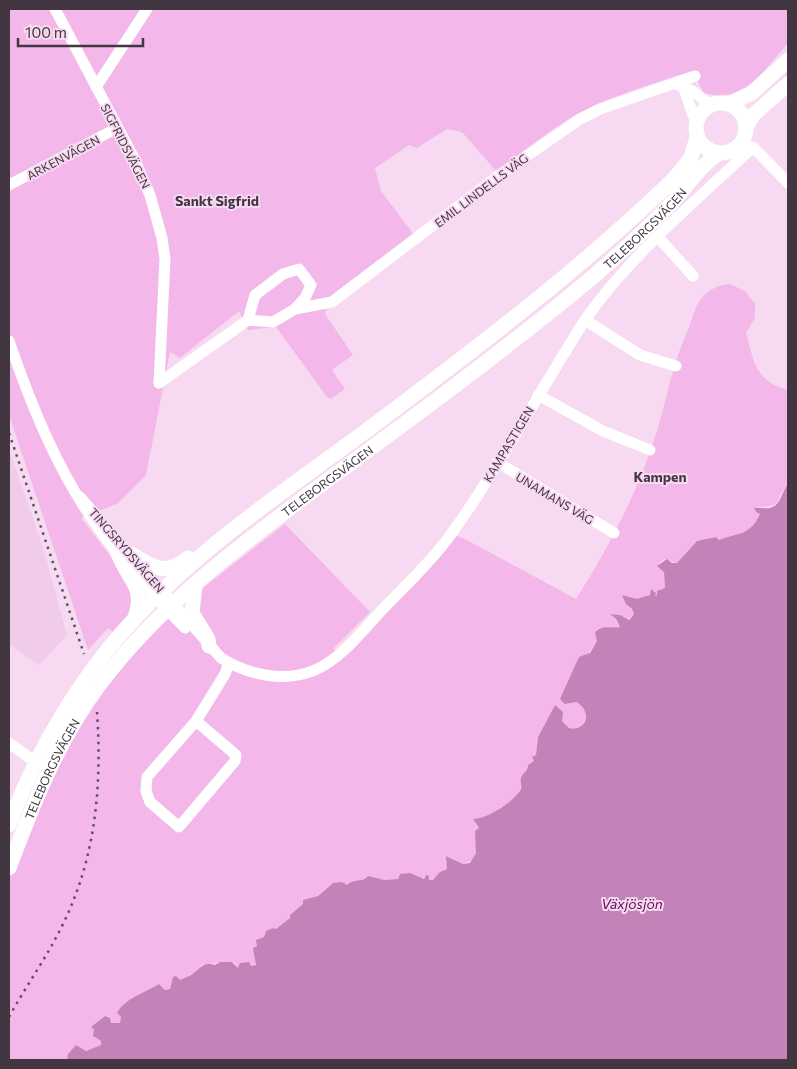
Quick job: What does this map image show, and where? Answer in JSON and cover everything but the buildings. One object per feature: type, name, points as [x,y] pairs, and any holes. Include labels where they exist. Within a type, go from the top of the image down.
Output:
[{"type":"main road","points":[[788,60],[752,93],[729,104],[711,104],[701,111],[696,130],[706,148],[719,153],[730,151],[740,144],[753,115],[788,84]]},
{"type":"main road","points":[[729,104],[743,116],[746,128]]},
{"type":"main road","name":"TELEBORGSVÄGEN","points":[[9,825],[36,762],[83,686],[134,619],[159,594],[216,544],[480,345],[548,291],[674,179],[691,158],[696,130]]},
{"type":"main road","name":"TELEBORGSVÄGEN","points":[[9,868],[30,812],[49,772],[99,685],[148,628],[195,584],[241,546],[493,358],[559,305],[645,229],[672,203],[706,161],[719,153]]},
{"type":"main road","points":[[125,554],[156,568],[171,569],[216,544]]},
{"type":"main road","points":[[125,554],[139,592],[138,608],[134,619]]},
{"type":"main road","points":[[195,584],[192,613],[213,650]]},
{"type":"street","name":"SIGFRIDSVÄGEN","points":[[55,9],[133,156],[150,195],[162,238],[165,259],[159,382],[248,320]]},
{"type":"street","points":[[96,87],[147,9]]},
{"type":"street","name":"EMIL LINDELLS VÄG","points":[[295,309],[332,302],[498,176],[580,119],[600,109],[680,86],[695,76]]},
{"type":"street","points":[[680,86],[694,91],[701,99],[711,104]]},
{"type":"street","points":[[680,86],[696,130]]},
{"type":"street","name":"ARKENVÄGEN","points":[[9,185],[117,128]]},
{"type":"street","name":"KAMPASTIGEN","points":[[170,607],[197,641],[213,650],[229,663],[258,674],[281,676],[313,671],[338,656],[448,539],[603,294],[658,237],[753,147],[788,183]]},
{"type":"street","points":[[658,237],[693,276]]},
{"type":"street","name":"EMIL LINDELLS VÄG","points":[[299,269],[311,285],[305,298],[295,309],[273,322],[248,320],[255,296],[283,274],[299,269]]},
{"type":"street","points":[[585,320],[640,355],[676,366]]},
{"type":"street","name":"TINGSRYDSVÄGEN","points":[[9,341],[44,431],[95,523],[125,554],[170,607]]},
{"type":"street","points":[[538,395],[603,431],[650,450]]},
{"type":"street","name":"UNAMANS VÄG","points":[[497,462],[614,533]]},
{"type":"street","points":[[196,721],[236,755],[235,761],[179,827],[150,802],[146,790],[147,777],[196,721],[225,674],[229,663]]},
{"type":"street","points":[[9,743],[49,772]]},
{"type":"shaded area","points":[[9,9],[788,9],[788,43],[762,74],[742,89],[731,94],[704,93],[692,71],[644,86],[584,110],[546,135],[497,172],[462,132],[447,129],[417,148],[409,145],[375,168],[381,191],[415,236],[331,300],[325,314],[353,355],[332,370],[345,389],[331,399],[327,397],[276,327],[248,330],[239,311],[180,358],[170,352],[146,475],[117,504],[81,518],[131,583],[137,609],[116,634],[108,628],[88,650],[9,415]]},
{"type":"shaded area","points":[[730,284],[745,291],[755,304],[755,318],[746,333],[751,353],[758,369],[762,376],[769,381],[788,390],[788,484],[775,504],[755,507],[756,512],[760,513],[749,529],[732,537],[719,540],[716,537],[697,541],[677,563],[664,559],[659,563],[664,572],[665,588],[659,590],[657,595],[655,596],[656,593],[651,589],[650,595],[637,600],[623,595],[634,614],[627,620],[620,615],[611,614],[620,627],[613,630],[610,627],[599,628],[595,634],[597,641],[570,679],[560,699],[583,707],[587,715],[584,721],[579,728],[569,728],[562,721],[555,705],[538,737],[536,755],[533,756],[534,761],[528,766],[518,794],[496,811],[483,818],[473,820],[479,829],[477,829],[476,852],[473,860],[463,864],[447,856],[447,869],[433,880],[429,880],[425,876],[422,879],[410,873],[400,874],[398,879],[385,880],[368,876],[347,885],[331,884],[317,896],[304,900],[303,904],[290,915],[290,918],[276,929],[273,928],[266,931],[264,937],[257,940],[257,946],[253,948],[256,960],[255,965],[250,967],[249,962],[240,964],[238,968],[234,962],[201,965],[196,972],[180,980],[173,977],[170,989],[166,990],[159,984],[141,993],[130,999],[120,1008],[117,1013],[121,1017],[120,1023],[111,1023],[109,1017],[105,1016],[92,1027],[94,1029],[93,1036],[101,1041],[101,1045],[86,1051],[76,1045],[67,1060],[9,1060],[9,868],[69,734],[173,604],[209,646],[265,675],[327,664],[451,534],[463,538],[576,599],[611,539],[641,475],[657,431],[678,354],[697,305],[705,294],[713,289]]},
{"type":"shaded area","points":[[9,449],[43,548],[67,635],[39,665],[9,644]]},
{"type":"shaded area","points":[[285,524],[370,612],[334,648],[336,653],[300,672],[292,673],[257,669],[231,658],[221,650],[206,629],[196,602],[204,587]]},
{"type":"water","name":"Växjösjön","points":[[788,484],[788,1060],[67,1060],[68,1054],[76,1045],[86,1051],[101,1045],[101,1041],[93,1036],[94,1029],[91,1027],[105,1016],[110,1018],[111,1023],[120,1023],[121,1017],[117,1013],[125,1003],[135,996],[159,984],[165,990],[170,989],[173,977],[176,976],[180,980],[207,964],[215,965],[220,962],[232,962],[238,968],[240,963],[249,962],[251,966],[256,965],[253,948],[257,946],[256,940],[264,937],[266,931],[273,928],[276,929],[290,918],[290,915],[303,904],[303,900],[318,896],[333,883],[342,882],[347,885],[368,876],[385,880],[398,879],[400,874],[410,873],[424,879],[426,875],[429,876],[429,880],[433,880],[440,872],[447,869],[446,856],[463,864],[470,863],[476,853],[475,831],[479,828],[473,819],[492,813],[507,804],[518,794],[521,789],[522,776],[528,765],[534,761],[532,757],[536,755],[538,737],[555,705],[563,712],[562,721],[569,728],[580,727],[584,724],[586,720],[585,710],[576,702],[565,704],[560,699],[579,657],[590,653],[597,641],[595,633],[597,630],[620,627],[616,619],[610,614],[620,615],[629,620],[634,614],[622,595],[637,599],[650,595],[651,589],[656,593],[655,596],[657,595],[657,591],[665,588],[664,572],[657,566],[667,559],[672,563],[677,563],[697,541],[716,537],[719,540],[747,530],[760,514],[754,508],[774,506],[779,501]]},
{"type":"railway","points":[[9,433],[84,654]]},
{"type":"railway","points":[[9,1017],[57,936],[74,899],[83,873],[90,847],[97,793],[97,712]]},
{"type":"district","name":"Sankt Sigfrid","points":[[217,200]]},
{"type":"district","name":"Kampen","points":[[660,476]]}]
